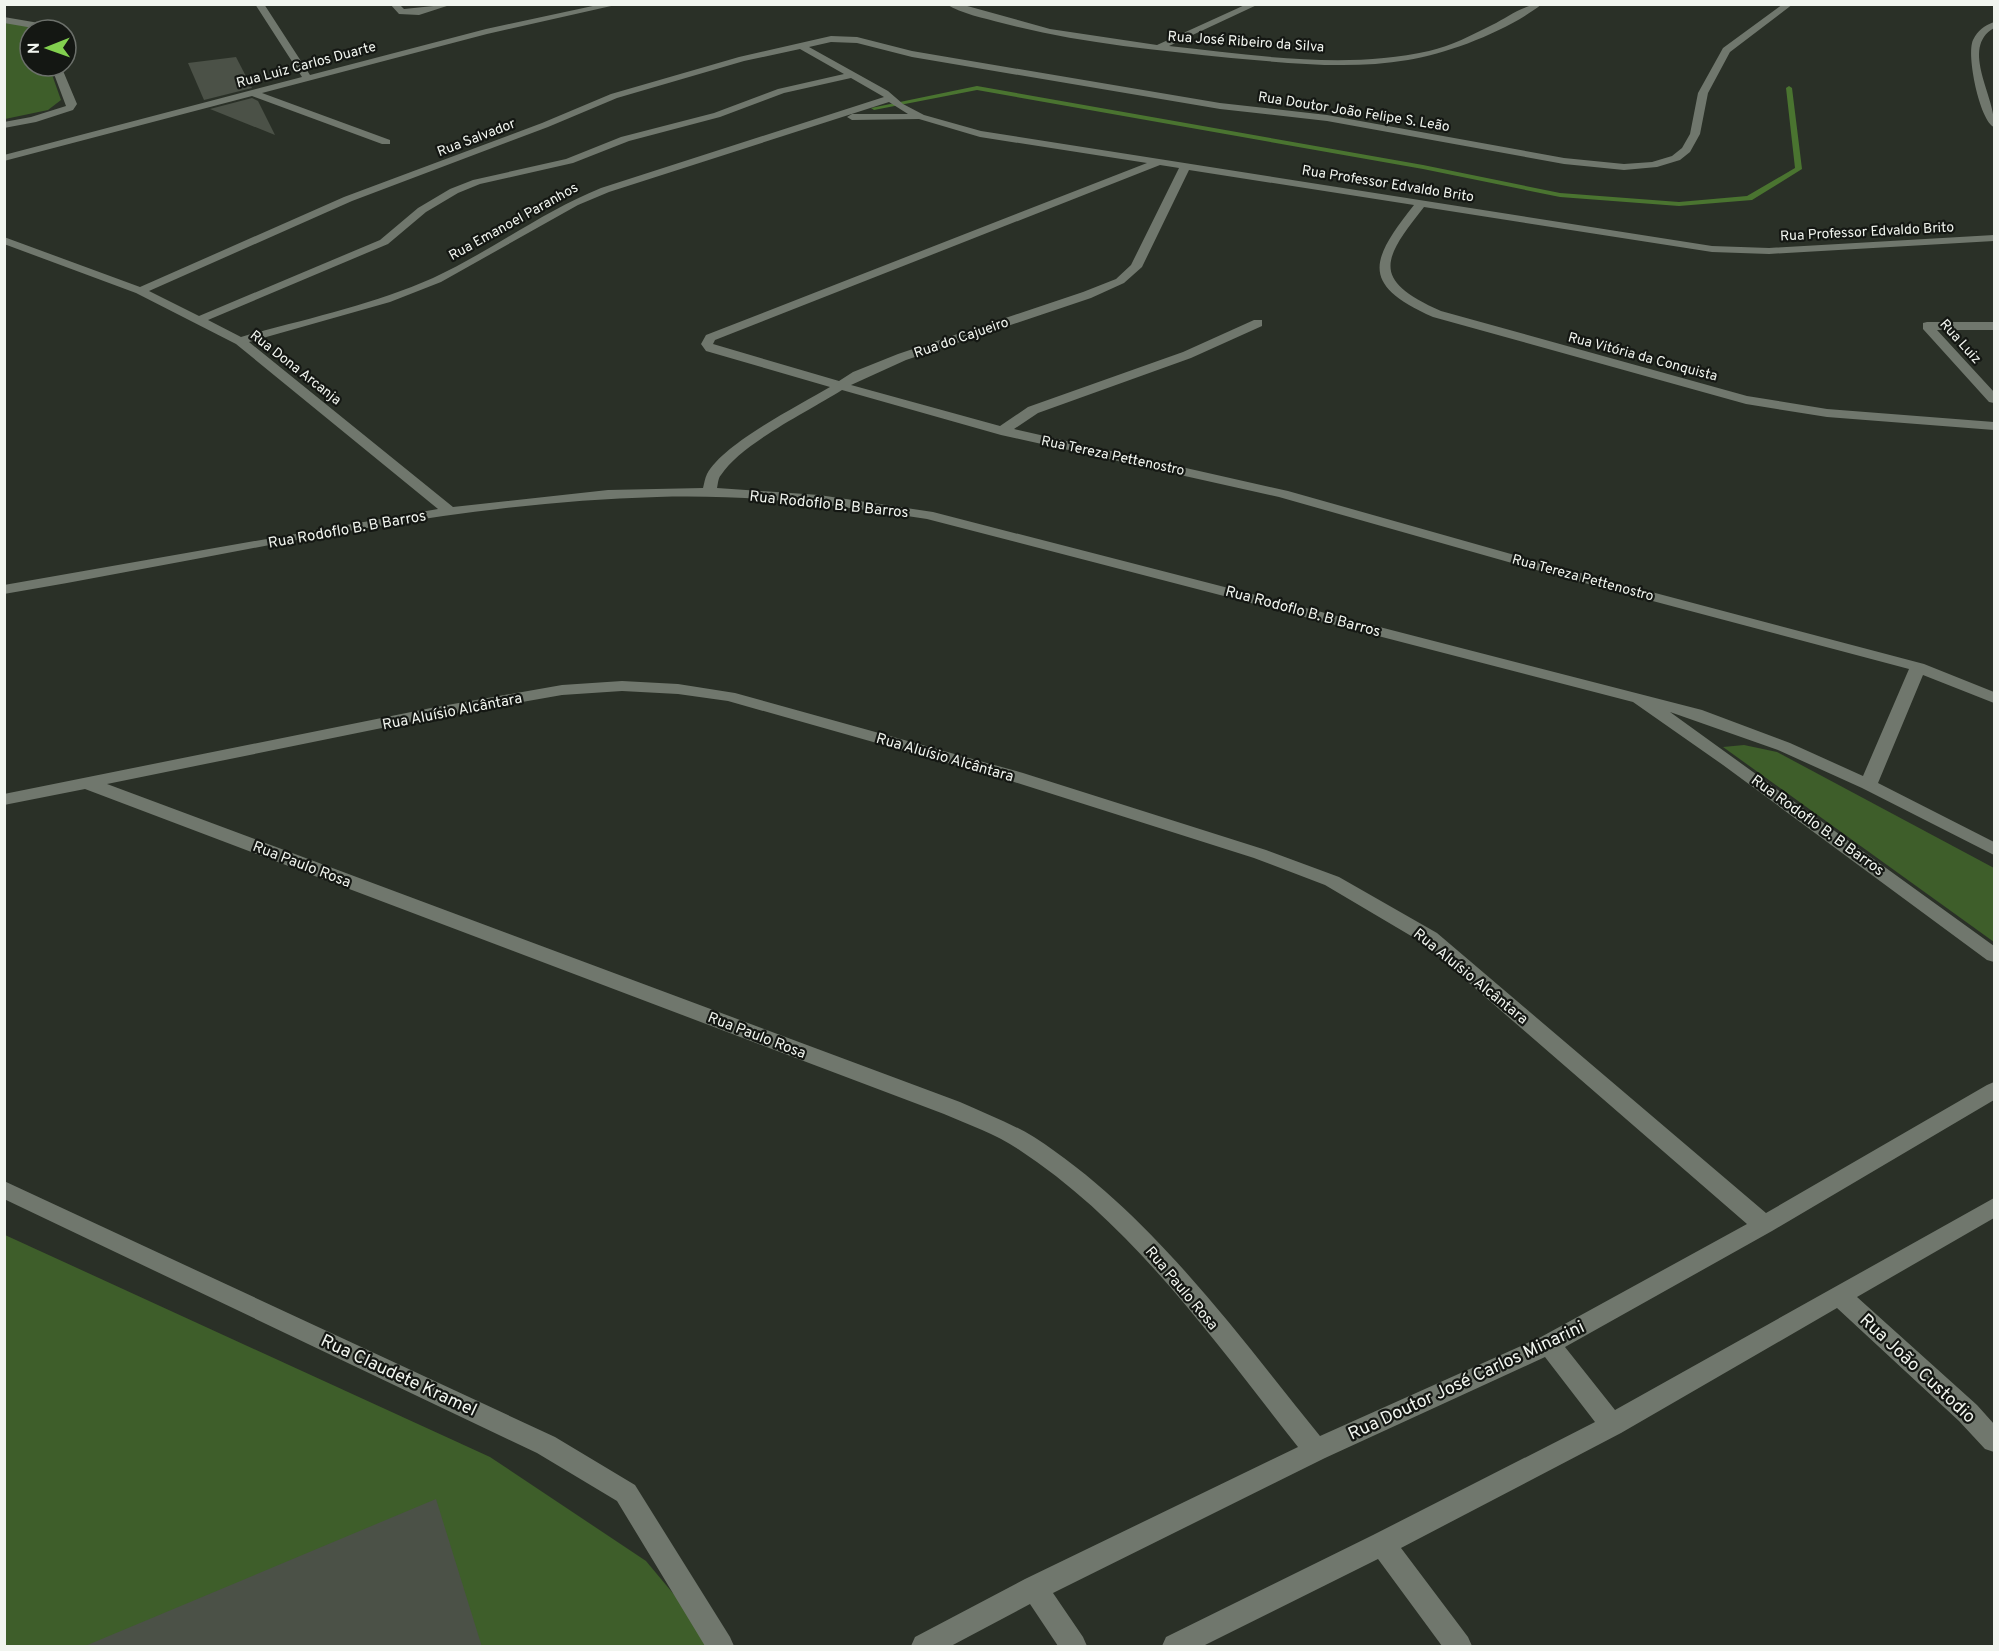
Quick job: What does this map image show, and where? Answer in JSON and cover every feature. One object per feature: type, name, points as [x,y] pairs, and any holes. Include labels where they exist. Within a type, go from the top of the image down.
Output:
[{"type":"street","points":[[394,4],[402,12],[412,13],[449,4]]},
{"type":"street","name":"Rua Luiz Carlos Duarte","points":[[4,158],[307,77],[536,20],[616,4]]},
{"type":"street","points":[[950,4],[1033,30],[1157,48],[1255,4]]},
{"type":"street","points":[[1223,4],[1241,10]]},
{"type":"street","name":"Rua José Ribeiro da Silva","points":[[1157,48],[1288,60],[1406,57],[1431,53],[1460,44],[1538,4]]},
{"type":"street","name":"Rua Doutor João Felipe S. Leão","points":[[831,39],[857,39],[912,54],[1034,75],[1220,105],[1338,120],[1564,161],[1624,167],[1653,165],[1676,158],[1686,150],[1695,134],[1703,93],[1726,50],[1789,4]]},
{"type":"street","points":[[264,7],[307,77]]},
{"type":"street","points":[[1992,28],[1976,40],[1974,55],[1995,124]]},
{"type":"street","name":"Rua Salvador","points":[[140,291],[348,199],[492,146],[614,96],[800,45],[831,39]]},
{"type":"street","name":"Rua Professor Edvaldo Brito","points":[[800,45],[921,117],[980,134],[1162,161],[1660,242],[1738,251],[1995,238]]},
{"type":"street","points":[[199,320],[384,242],[422,210],[454,191],[477,182],[569,161],[625,139],[717,114],[781,91],[852,75]]},
{"type":"street","points":[[4,125],[33,120],[70,108],[72,104],[61,78]]},
{"type":"street","points":[[250,92],[386,142]]},
{"type":"street","name":"Rua Emanoel Paranhos","points":[[240,341],[386,299],[437,280],[564,208],[605,190],[891,98]]},
{"type":"street","name":"Rua Emanoel Paranhos","points":[[835,117],[921,117]]},
{"type":"street","name":"Rua Tereza Pettenostro","points":[[1162,161],[710,338],[707,344],[710,348],[837,387],[1001,431],[1177,468],[1283,494],[1552,570],[1918,667],[1995,698]]},
{"type":"street","name":"Rua do Cajueiro","points":[[709,492],[713,476],[737,451],[858,375],[902,357],[1087,295],[1120,281],[1136,267],[1186,165]]},
{"type":"street","name":"Rua Vitória da Conquista","points":[[1421,204],[1385,252],[1382,263],[1387,280],[1402,297],[1437,314],[1746,400],[1827,413],[1995,426]]},
{"type":"street","name":"Rua Dona Arcanja","points":[[4,240],[140,291],[240,341],[448,510]]},
{"type":"street","points":[[1001,431],[1033,410],[1187,355],[1258,323]]},
{"type":"street","name":"Rua Luiz","points":[[1995,326],[1927,326],[1995,399]]},
{"type":"street","name":"Rua Rodoflo B. B Barros","points":[[4,590],[448,510],[606,495],[709,492],[836,501],[928,515],[1639,698],[1745,730],[1814,758],[1995,849]]},
{"type":"street","points":[[1868,785],[1918,667]]},
{"type":"street","name":"Rua Aluísio Alcântara","points":[[4,800],[436,712],[562,690],[622,686],[678,689],[729,696],[1017,777],[1260,854],[1332,881],[1430,938],[1764,1225]]},
{"type":"street","name":"Rua Rodoflo B. B Barros","points":[[1639,698],[1730,761],[1995,955]]},
{"type":"street","name":"Rua Paulo Rosa","points":[[89,784],[952,1108],[1024,1142],[1093,1192],[1161,1261],[1316,1450]]},
{"type":"street","name":"Rua Doutor José Carlos Minarini","points":[[925,1647],[1035,1588],[1316,1450],[1549,1344],[1764,1225],[1995,1090]]},
{"type":"street","name":"Rua Claudete Kramel","points":[[4,1189],[546,1445],[626,1493],[720,1647]]},
{"type":"street","points":[[1176,1647],[1612,1425],[1995,1207]]},
{"type":"street","name":"Rua João Custodio","points":[[1839,1296],[1968,1413],[1995,1441]]},
{"type":"street","points":[[1549,1344],[1612,1425]]},
{"type":"street","points":[[1382,1544],[1458,1647]]},
{"type":"street","points":[[1035,1588],[1073,1647]]},
{"type":"green space","points":[[4,20],[18,22],[18,78],[53,78],[61,100],[48,110],[5,119]]},
{"type":"green space","points":[[1744,745],[1777,752],[1994,868],[1994,942],[1723,747]]},
{"type":"green space","points":[[5,1235],[490,1457],[646,1561],[717,1646],[5,1646]]},
{"type":"building","points":[[236,57],[252,88],[204,100],[188,63]]},
{"type":"building","points":[[252,98],[258,101],[275,135],[210,109]]},
{"type":"building","points":[[436,1499],[482,1647],[85,1647],[85,1646]]},
{"type":"waterway","points":[[874,108],[977,88],[1423,167],[1560,195],[1679,204],[1749,198],[1799,169],[1789,88]]}]
